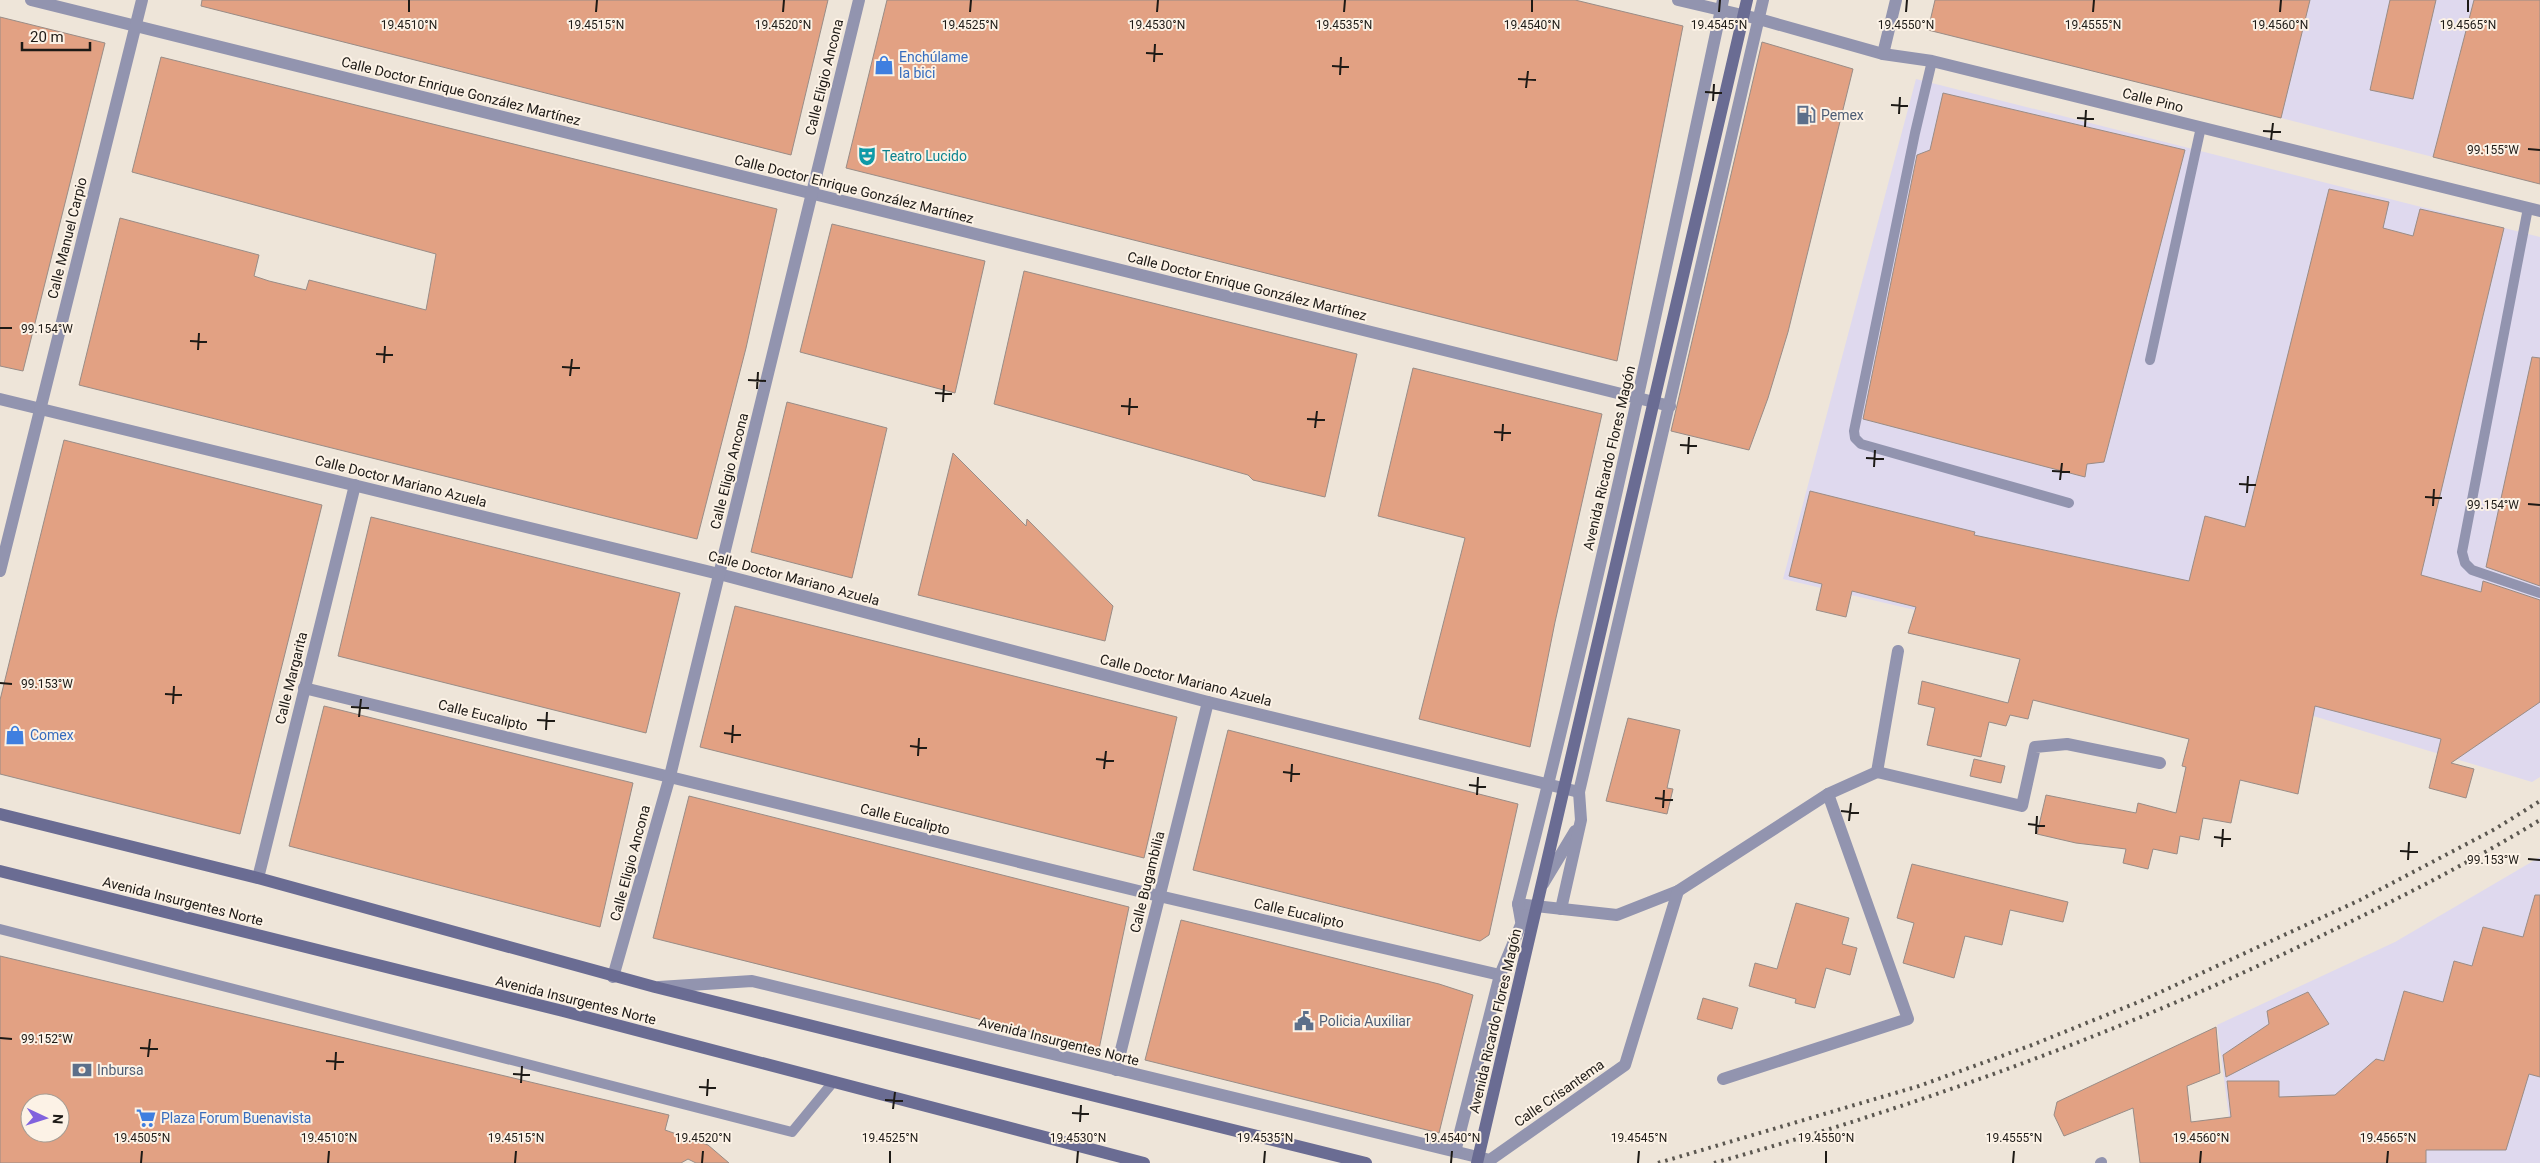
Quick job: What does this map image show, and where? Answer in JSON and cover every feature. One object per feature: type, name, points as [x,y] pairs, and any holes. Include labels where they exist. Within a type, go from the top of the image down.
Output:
[{"type":"main road","name":"Avenida Ricardo Flores Magón","points":[[1477,1163],[1747,0]]},
{"type":"main road","name":"Avenida Insurgentes Norte","points":[[0,814],[258,878],[613,977],[742,1010],[1366,1163]]},
{"type":"main road","name":"Avenida Insurgentes Norte","points":[[0,871],[834,1081],[1144,1163]]},
{"type":"street","name":"Calle Doctor Enrique González Martínez","points":[[31,0],[1670,406]]},
{"type":"street","name":"Calle Manuel Carpio","points":[[0,571],[142,0]]},
{"type":"street","name":"Calle Eligio Ancona","points":[[613,977],[670,776],[859,0]]},
{"type":"street","name":"Calle Pino","points":[[1678,0],[1722,5],[1759,19],[1882,54],[1932,61],[2534,210]]},
{"type":"street","points":[[1561,909],[1582,820],[1579,792],[1763,0]]},
{"type":"street","points":[[1882,54],[1896,0]]},
{"type":"street","name":"Avenida Ricardo Flores Magón","points":[[1454,1152],[1500,975],[1521,922],[1549,785],[1639,398],[1722,5]]},
{"type":"street","name":"Calle Doctor Mariano Azuela","points":[[0,399],[719,574],[1208,702],[1579,792]]},
{"type":"street","name":"Calle Margarita","points":[[258,878],[354,485]]},
{"type":"street","points":[[1877,772],[1898,651]]},
{"type":"street","name":"Calle Eucalipto","points":[[304,688],[1159,896],[1500,975]]},
{"type":"street","name":"Calle Bugambilia","points":[[1116,1070],[1208,702]]},
{"type":"street","points":[[1582,820],[1524,904],[1617,915],[1678,891],[1828,794],[1877,772],[2022,806],[2035,747],[2067,744],[2160,763]]},
{"type":"street","points":[[1723,1079],[1908,1019],[1828,794]]},
{"type":"street","name":"Calle Crisantema","points":[[1454,1152],[1490,1160],[1625,1066],[1678,891]]},
{"type":"street","name":"Avenida Insurgentes Norte","points":[[655,987],[752,981],[1454,1152]]},
{"type":"lane","points":[[1932,61],[1915,133],[1854,430],[1855,438],[1861,444],[2069,503]]},
{"type":"lane","points":[[2150,360],[2201,128]]},
{"type":"lane","points":[[2534,210],[2462,552],[2465,563],[2472,570],[2540,593]]},
{"type":"lane","points":[[0,929],[792,1132],[834,1081]]},
{"type":"shaded area","points":[[2310,0],[2474,0],[2433,157],[2281,118]]},
{"type":"shaded area","points":[[1916,79],[2540,237],[2540,777],[2532,782],[2221,688],[2209,679],[1783,579]]},
{"type":"shaded area","points":[[2540,857],[2540,1163],[2235,1163],[2217,1025],[2395,942]]},
{"type":"building","points":[[202,0],[828,0],[791,155],[201,6]]},
{"type":"building","points":[[887,0],[1575,0],[1683,26],[1617,361],[846,168]]},
{"type":"building","points":[[1935,0],[2310,0],[2281,118],[1928,30]]},
{"type":"building","points":[[2390,0],[2436,0],[2413,99],[2370,90]]},
{"type":"building","points":[[2474,0],[2540,0],[2540,184],[2433,157]]},
{"type":"building","points":[[0,17],[105,43],[23,371],[0,366]]},
{"type":"building","points":[[1762,42],[1853,69],[1788,332],[1768,398],[1749,450],[1671,431]]},
{"type":"building","points":[[161,57],[777,209],[746,348],[697,539],[79,385],[120,218],[259,255],[254,276],[269,281],[306,290],[309,280],[426,310],[436,254],[132,172]]},
{"type":"building","points":[[1943,93],[2185,150],[2104,462],[2087,464],[2085,477],[1863,419],[1917,155],[1930,150]]},
{"type":"building","points":[[2329,189],[2389,202],[2383,228],[2413,236],[2420,209],[2504,228],[2421,575],[2481,592],[2483,581],[2540,600],[2540,702],[2451,763],[2474,769],[2466,798],[2429,788],[2441,739],[2315,706],[2298,794],[2240,780],[2231,823],[2203,818],[2199,840],[2180,836],[2177,854],[2153,849],[2148,869],[2123,863],[2126,849],[2076,843],[2037,834],[2046,795],[2136,813],[2138,803],[2176,813],[2186,767],[2182,766],[2189,739],[2033,700],[2028,719],[2010,715],[2006,726],[1989,722],[1981,757],[1927,745],[1935,708],[1918,704],[1922,681],[2008,703],[2020,659],[1908,633],[1916,607],[1852,591],[1846,617],[1816,610],[1822,584],[1789,576],[1810,491],[1975,532],[1974,535],[2189,581],[2205,516],[2245,527]]},
{"type":"building","points":[[832,224],[985,261],[955,393],[800,352]]},
{"type":"building","points":[[1024,271],[1357,354],[1325,497],[1253,480],[1248,475],[994,404]]},
{"type":"building","points":[[2532,357],[2540,358],[2540,586],[2486,567]]},
{"type":"building","points":[[1413,368],[1602,414],[1555,622],[1530,747],[1419,719],[1465,538],[1378,516]]},
{"type":"building","points":[[787,402],[887,428],[852,578],[751,552]]},
{"type":"building","points":[[64,440],[322,505],[240,834],[0,774],[0,700]]},
{"type":"building","points":[[953,453],[1026,526],[1027,519],[1113,606],[1105,641],[918,595]]},
{"type":"building","points":[[371,517],[680,593],[646,733],[338,656]]},
{"type":"building","points":[[735,606],[1177,717],[1144,858],[700,747]]},
{"type":"building","points":[[324,706],[633,783],[600,927],[289,846]]},
{"type":"building","points":[[1628,718],[1680,730],[1667,788],[1673,789],[1667,814],[1606,801]]},
{"type":"building","points":[[1228,730],[1518,804],[1489,935],[1480,941],[1193,870]]},
{"type":"building","points":[[1974,759],[2005,766],[2001,783],[1970,776]]},
{"type":"building","points":[[689,796],[1129,907],[1099,1049],[653,938]]},
{"type":"building","points":[[1912,864],[2068,902],[2063,922],[2010,910],[2002,945],[1965,936],[1954,978],[1903,963],[1914,923],[1897,918]]},
{"type":"building","points":[[2535,895],[2540,895],[2540,1077],[2529,1074],[2506,1150],[2426,1150],[2426,1163],[2140,1163],[2133,1108],[2064,1136],[2054,1115],[2057,1102],[2216,1027],[2220,1073],[2187,1086],[2191,1122],[2231,1117],[2227,1081],[2279,1081],[2279,1097],[2335,1095],[2376,1059],[2384,1061],[2404,991],[2443,1002],[2454,961],[2472,966],[2483,927],[2523,937]]},
{"type":"building","points":[[1796,903],[1849,918],[1842,944],[1857,948],[1850,975],[1826,968],[1815,1008],[1795,1003],[1796,999],[1749,986],[1755,963],[1777,969]]},
{"type":"building","points":[[1181,920],[1439,984],[1473,995],[1439,1133],[1145,1060]]},
{"type":"building","points":[[0,956],[669,1115],[665,1130],[708,1145],[729,1163],[696,1163],[688,1159],[681,1163],[0,1163]]},
{"type":"building","points":[[2308,992],[2329,1024],[2226,1077],[2223,1055],[2269,1024],[2267,1011]]},
{"type":"building","points":[[1703,998],[1738,1008],[1732,1029],[1697,1019]]},
{"type":"railway","points":[[1658,1163],[1919,1086],[2032,1045],[2141,1001],[2360,900],[2495,829],[2540,801]]},
{"type":"railway","points":[[1714,1163],[1871,1116],[1948,1090],[2101,1033],[2177,1002],[2380,907],[2461,865],[2540,820]]},
{"type":"place","name":"Enchúlame la bici","points":[[884,65]]},
{"type":"place","name":"Pemex","points":[[1806,115]]},
{"type":"place","name":"Teatro Lucido","points":[[867,156]]},
{"type":"place","name":"Comex","points":[[15,735]]},
{"type":"place","name":"Policia Auxiliar","points":[[1304,1021]]},
{"type":"place","name":"Inbursa","points":[[82,1070]]},
{"type":"place","name":"Plaza Forum Buenavista","points":[[146,1118]]}]
